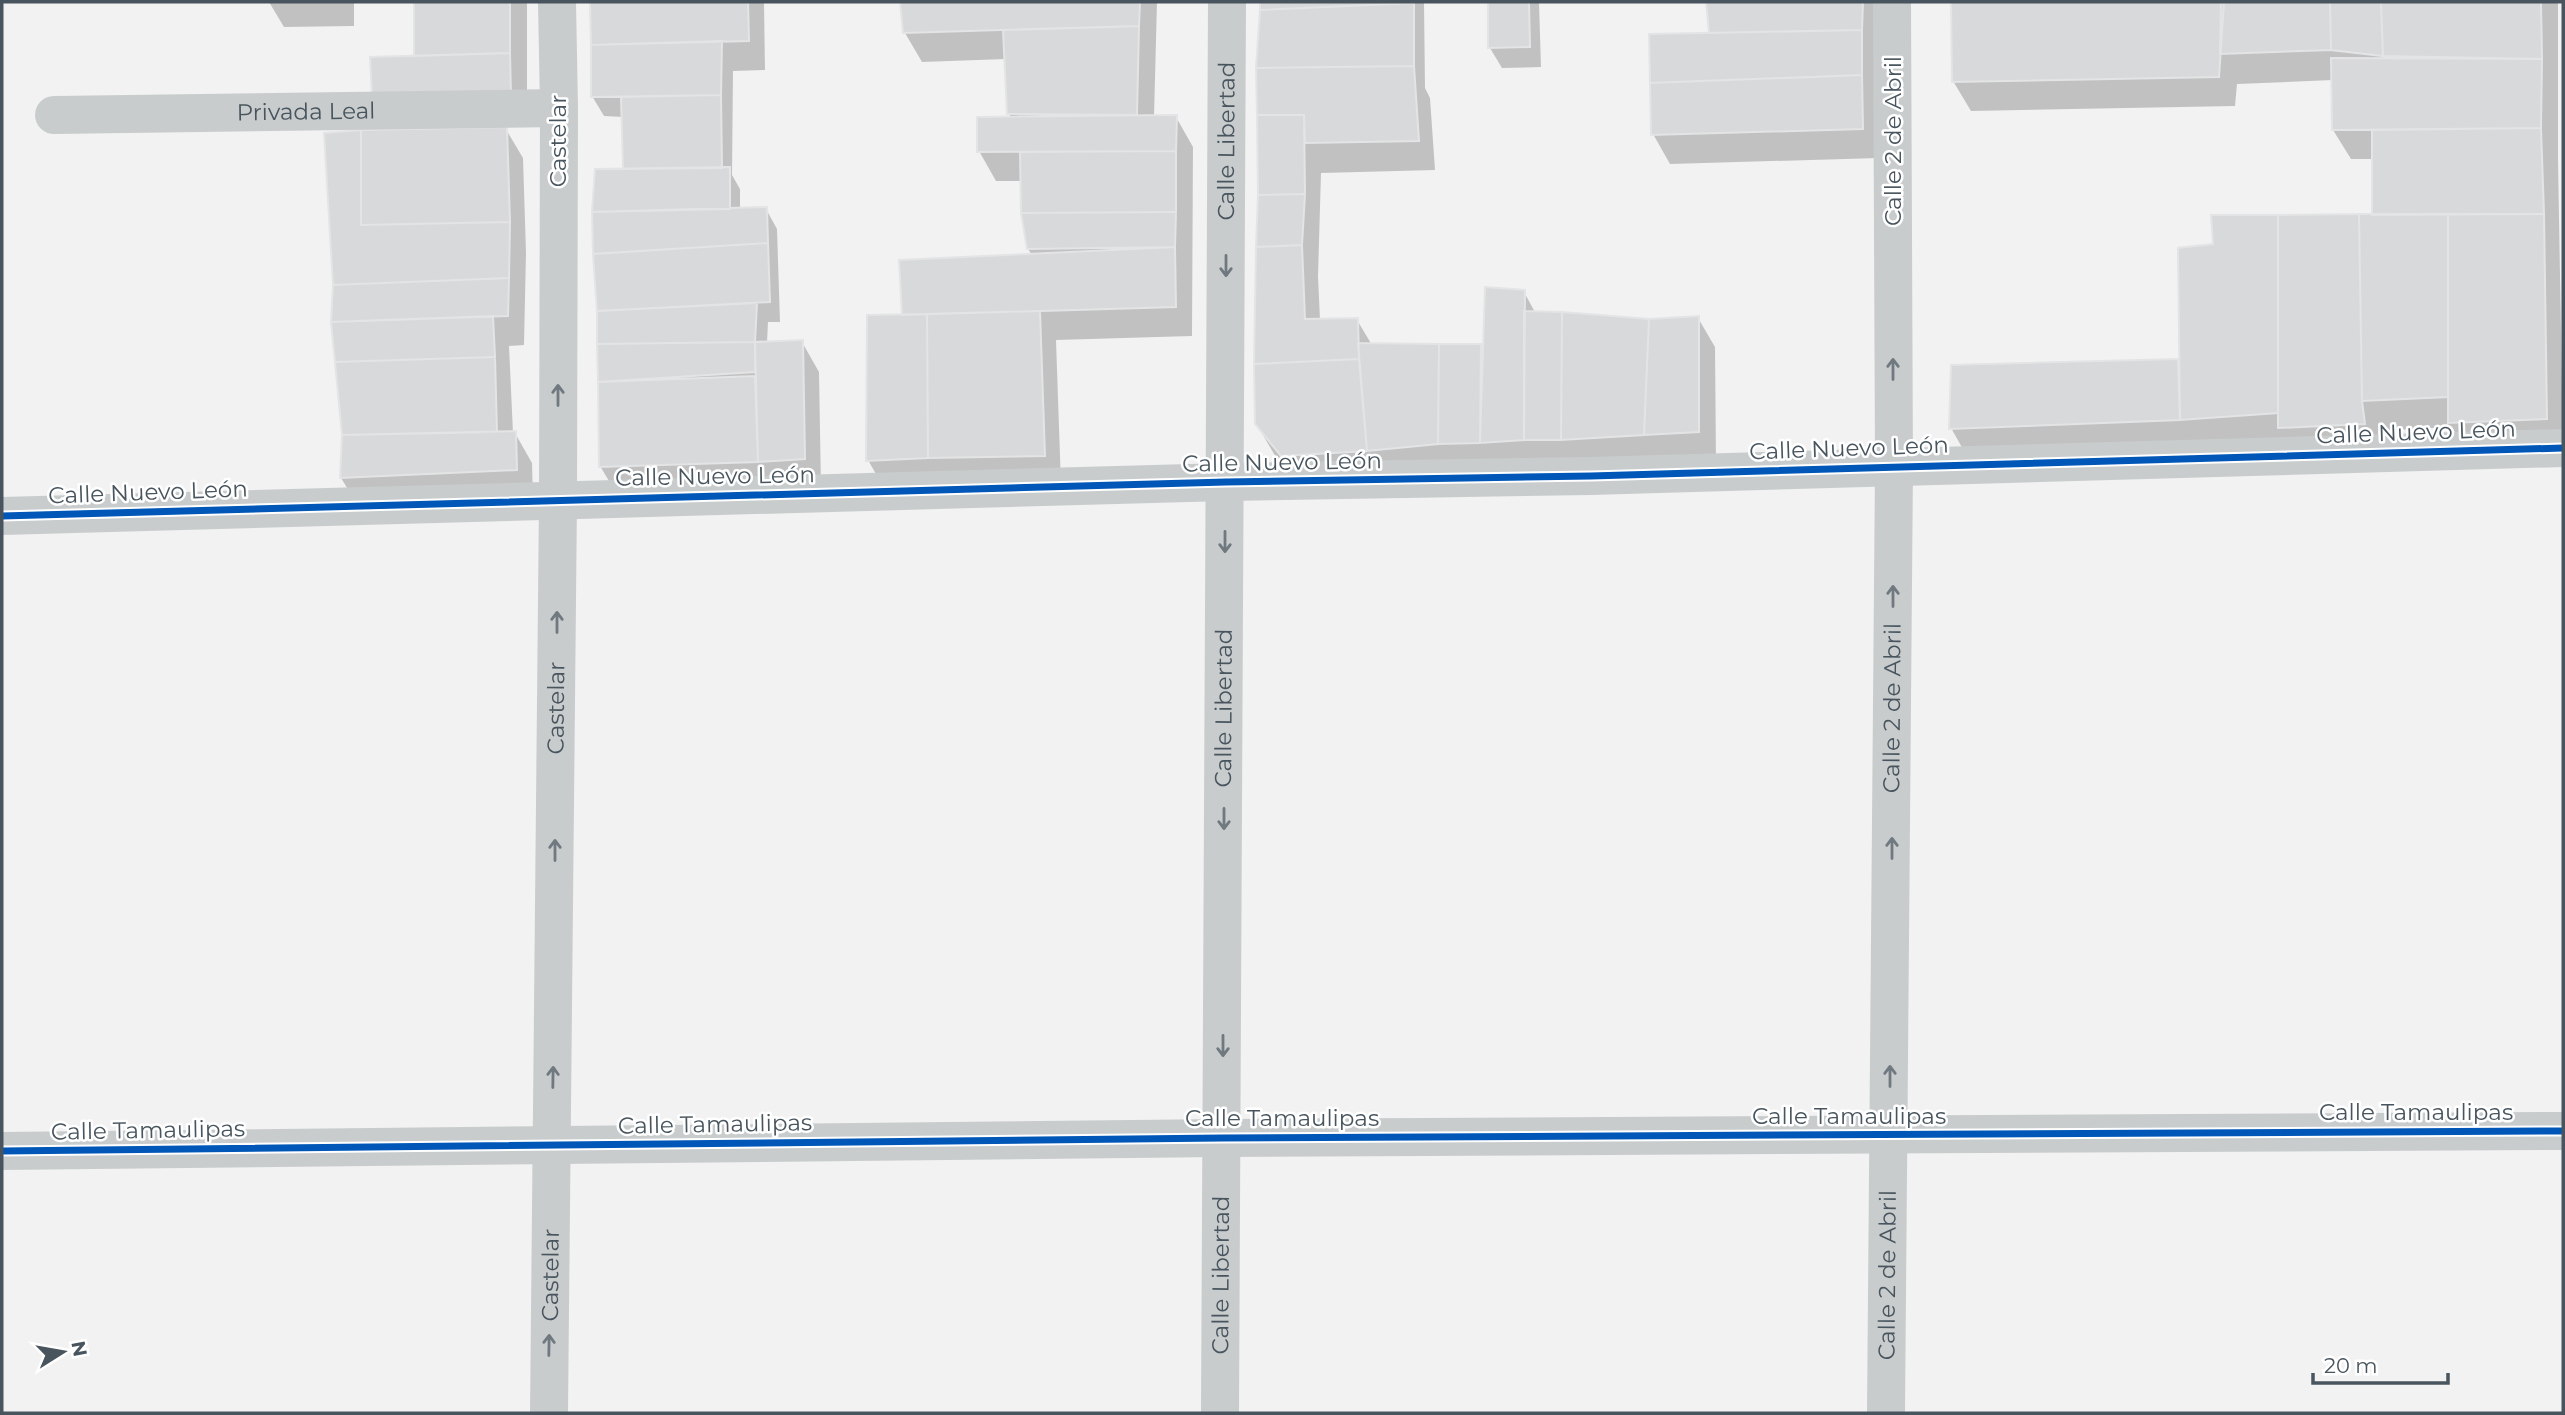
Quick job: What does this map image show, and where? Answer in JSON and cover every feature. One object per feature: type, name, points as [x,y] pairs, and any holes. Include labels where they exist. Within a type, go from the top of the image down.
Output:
[{"type":"street","name":"Castelar","points":[[549,1413],[558,499],[559,108],[556,2]]},
{"type":"street","name":"Calle Libertad","points":[[1220,1413],[1227,2]]},
{"type":"street","name":"Calle 2 de Abril","points":[[1886,1413],[1894,466],[1892,2]]},
{"type":"street","name":"Privada Leal","points":[[54,115],[559,108]]},
{"type":"street","name":"Calle Nuevo León","points":[[2,516],[558,499],[1226,482],[1591,476],[2563,448]]},
{"type":"street","name":"Calle Tamaulipas","points":[[2,1151],[1222,1138],[2563,1130]]},
{"type":"building","points":[[414,2],[510,2],[510,53],[414,56]]},
{"type":"building","points":[[590,2],[748,2],[749,41],[591,45]]},
{"type":"building","points":[[900,2],[1140,2],[1139,26],[903,33]]},
{"type":"building","points":[[1260,2],[1414,2],[1414,3],[1260,10]]},
{"type":"building","points":[[1488,2],[1529,2],[1530,47],[1488,48]]},
{"type":"building","points":[[1706,2],[1863,2],[1862,30],[1709,33]]},
{"type":"building","points":[[1951,2],[2224,2],[2219,77],[1952,82]]},
{"type":"building","points":[[2221,2],[2330,2],[2331,50],[2220,54]]},
{"type":"building","points":[[2330,2],[2381,2],[2383,56],[2331,50]]},
{"type":"building","points":[[2381,2],[2541,2],[2542,59],[2383,56]]},
{"type":"building","points":[[1414,3],[1414,66],[1256,68],[1260,10]]},
{"type":"building","points":[[1139,26],[1137,115],[1007,114],[1003,30]]},
{"type":"building","points":[[1862,30],[1862,75],[1650,83],[1649,34]]},
{"type":"building","points":[[722,41],[721,95],[591,97],[591,45]]},
{"type":"building","points":[[510,53],[511,96],[372,96],[370,57]]},
{"type":"building","points":[[2331,58],[2542,59],[2541,128],[2332,130]]},
{"type":"building","points":[[1414,66],[1419,141],[1305,143],[1304,115],[1257,115],[1256,68]]},
{"type":"building","points":[[1862,75],[1863,129],[1651,135],[1650,83]]},
{"type":"building","points":[[721,95],[722,168],[623,169],[621,97]]},
{"type":"building","points":[[1177,115],[1176,151],[977,152],[977,117]]},
{"type":"building","points":[[1257,115],[1304,115],[1305,194],[1258,195]]},
{"type":"building","points":[[507,127],[510,222],[361,225],[361,130]]},
{"type":"building","points":[[2541,128],[2544,214],[2372,215],[2372,130]]},
{"type":"building","points":[[361,130],[361,225],[510,222],[509,278],[333,285],[324,133]]},
{"type":"building","points":[[1176,151],[1176,212],[1021,213],[1020,152]]},
{"type":"building","points":[[730,167],[730,209],[592,212],[595,169]]},
{"type":"building","points":[[1305,194],[1302,245],[1256,247],[1258,195]]},
{"type":"building","points":[[767,207],[768,243],[593,254],[592,212]]},
{"type":"building","points":[[1176,212],[1175,247],[1027,249],[1021,213]]},
{"type":"building","points":[[2359,214],[2448,214],[2448,397],[2362,401]]},
{"type":"building","points":[[2359,214],[2362,401],[2365,424],[2278,428],[2278,215]]},
{"type":"building","points":[[2448,214],[2544,214],[2547,419],[2448,423]]},
{"type":"building","points":[[2211,215],[2278,215],[2278,413],[2180,420],[2178,248],[2213,244]]},
{"type":"building","points":[[768,243],[770,302],[597,311],[593,254]]},
{"type":"building","points":[[1302,245],[1305,319],[1358,318],[1359,359],[1254,364],[1256,247]]},
{"type":"building","points":[[1175,247],[1176,307],[902,315],[899,260]]},
{"type":"building","points":[[509,278],[508,316],[331,322],[333,285]]},
{"type":"building","points":[[1485,287],[1525,290],[1524,440],[1480,443]]},
{"type":"building","points":[[757,303],[755,342],[597,344],[597,311]]},
{"type":"building","points":[[1040,311],[1045,456],[928,458],[927,314]]},
{"type":"building","points":[[1524,311],[1562,312],[1561,440],[1524,440]]},
{"type":"building","points":[[1562,312],[1649,319],[1644,435],[1561,440]]},
{"type":"building","points":[[927,314],[928,458],[866,461],[867,315]]},
{"type":"building","points":[[493,316],[495,357],[335,362],[331,322]]},
{"type":"building","points":[[1699,316],[1699,432],[1644,435],[1649,319]]},
{"type":"building","points":[[803,340],[805,459],[758,462],[755,342]]},
{"type":"building","points":[[755,342],[755,372],[598,382],[597,344]]},
{"type":"building","points":[[1358,343],[1439,344],[1438,444],[1367,451]]},
{"type":"building","points":[[1439,344],[1481,344],[1480,443],[1438,444]]},
{"type":"building","points":[[495,357],[497,432],[342,435],[335,362]]},
{"type":"building","points":[[1359,359],[1367,451],[1281,456],[1255,424],[1254,364]]},
{"type":"building","points":[[2178,359],[2180,420],[1949,429],[1951,365]]},
{"type":"building","points":[[755,376],[758,462],[599,467],[598,382]]},
{"type":"building","points":[[516,431],[517,470],[340,478],[342,435]]},
{"type":"cycle path","points":[[2,516],[1226,482],[1591,476],[2563,448]]},
{"type":"cycle path","points":[[2,1151],[1222,1138],[2563,1131]]}]
